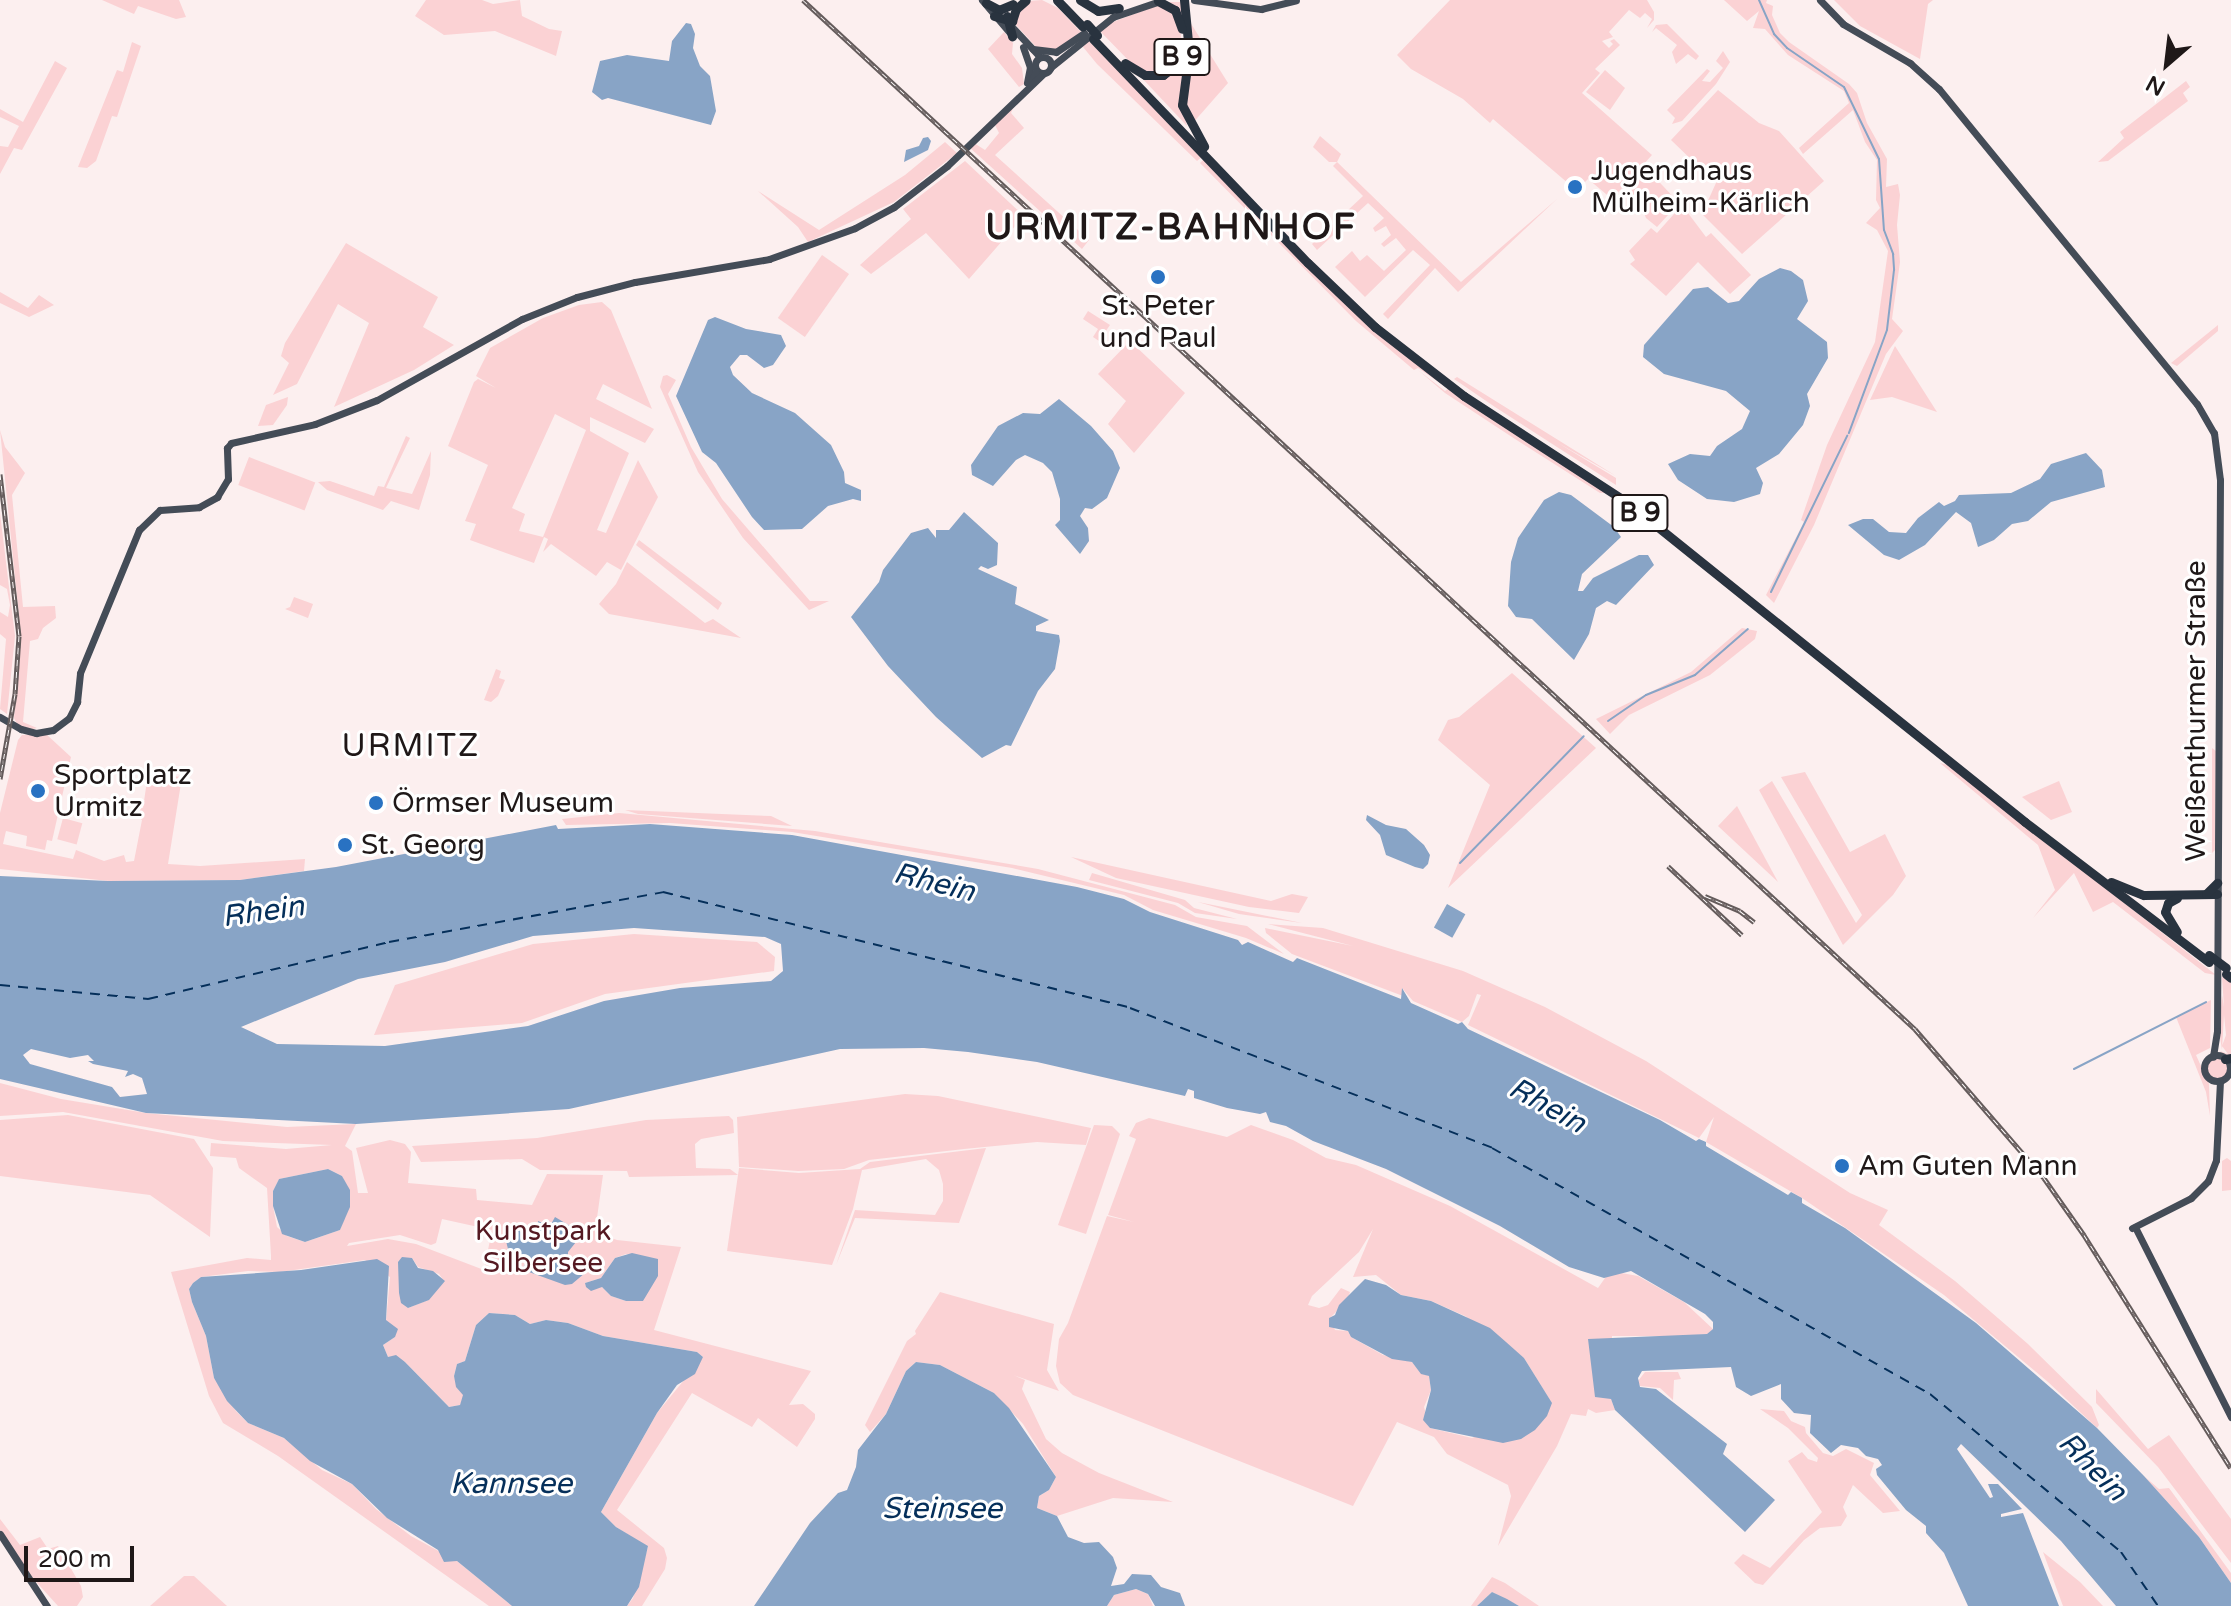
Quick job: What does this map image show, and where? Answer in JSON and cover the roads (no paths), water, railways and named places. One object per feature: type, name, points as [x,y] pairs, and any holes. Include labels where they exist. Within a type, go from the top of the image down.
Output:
[{"type":"highway","points":[[1009,20],[1026,0]]},
{"type":"highway","points":[[1054,0],[1067,6]]},
{"type":"highway","points":[[1080,0],[1098,11],[1119,8]]},
{"type":"highway","points":[[1184,0],[1189,52],[1182,105],[1204,146]]},
{"type":"highway","points":[[1186,14],[1193,0]]},
{"type":"highway","points":[[984,1],[999,10],[1015,2]]},
{"type":"highway","name":"B 9","points":[[1125,63],[1154,77],[1167,74],[1179,63],[1184,49],[1181,20],[1173,7],[1158,1]]},
{"type":"highway","points":[[1012,36],[1009,20],[1015,2]]},
{"type":"highway","name":"B 9","points":[[1067,6],[1085,28],[1125,63],[1344,291],[1416,353],[1643,509],[2209,959]]},
{"type":"highway","points":[[994,16],[1009,20]]},
{"type":"highway","name":"B 9","points":[[1095,37],[1308,263],[1385,335],[1464,396],[1628,503],[2025,822],[2228,973]]},
{"type":"highway","name":"B 9","points":[[2111,882],[2144,895],[2213,896]]},
{"type":"highway","points":[[2177,932],[2166,917],[2171,900],[2213,896],[2217,883]]},
{"type":"main road","points":[[1024,46],[1043,53],[1053,52],[1085,28],[1140,0]]},
{"type":"main road","points":[[1001,115],[1042,65],[1113,17],[1165,0]]},
{"type":"main road","points":[[1193,0],[1253,9],[1277,7],[1296,0]]},
{"type":"main road","points":[[1217,0],[1250,5],[1296,0]]},
{"type":"main road","name":"Weißenthurmer Straße","points":[[1823,0],[1849,28],[1905,60],[1933,82],[2193,398],[2214,433],[2220,465],[2217,883]]},
{"type":"main road","points":[[984,1],[993,11],[1009,20],[1024,46],[1030,72],[1020,95]]},
{"type":"main road","points":[[984,1],[1012,36],[1042,65]]},
{"type":"main road","points":[[0,717],[30,733],[53,730],[63,725],[75,708],[80,673],[139,530],[160,510],[199,507],[217,497],[228,479],[228,445],[315,424],[377,400],[530,315],[577,297],[635,282],[769,259],[855,228],[921,188],[1001,115],[1042,65],[1060,55],[1085,28]]},
{"type":"main road","name":"Weißenthurmer Straße","points":[[2213,896],[2217,1031],[2225,1060],[2205,1068],[2216,1080]]},
{"type":"main road","points":[[2135,1229],[2147,1227],[2195,1195],[2211,1177],[2216,1160],[2216,1080],[2228,1075],[2225,1060]]},
{"type":"main road","points":[[2135,1229],[2163,1215]]},
{"type":"main road","points":[[2146,1247],[2147,1227]]},
{"type":"main road","points":[[2135,1229],[2178,1314]]},
{"type":"main road","points":[[2135,1229],[2231,1417]]},
{"type":"main road","points":[[0,1534],[47,1606]]},
{"type":"water","points":[[686,23],[691,24],[695,34],[693,48],[700,66],[710,76],[716,111],[711,125],[608,98],[602,100],[592,92],[600,61],[627,55],[669,61],[672,41]]},
{"type":"water","points":[[928,137],[931,141],[928,150],[904,162],[906,150],[919,146],[923,138]]},
{"type":"water","points":[[1780,268],[1791,271],[1803,280],[1808,301],[1797,319],[1827,342],[1828,358],[1807,394],[1810,406],[1803,425],[1779,454],[1756,468],[1763,483],[1760,494],[1734,502],[1707,499],[1678,480],[1668,464],[1690,454],[1710,456],[1717,446],[1742,429],[1750,411],[1726,391],[1664,374],[1643,357],[1644,345],[1693,289],[1708,287],[1728,303],[1739,301],[1759,279]]},
{"type":"water","points":[[715,317],[746,329],[781,335],[786,346],[773,365],[764,368],[747,355],[740,355],[730,367],[733,375],[752,393],[795,413],[831,445],[844,472],[845,483],[861,490],[861,501],[853,499],[828,506],[802,529],[764,530],[752,517],[716,463],[702,452],[676,396],[708,320]]},
{"type":"water","points":[[1059,399],[1091,426],[1113,451],[1120,468],[1107,498],[1092,509],[1085,508],[1080,516],[1088,528],[1089,541],[1080,554],[1055,525],[1060,520],[1060,499],[1052,472],[1043,463],[1025,455],[1016,460],[993,486],[972,475],[971,465],[998,426],[1023,413],[1040,414]]},
{"type":"water","points":[[2086,453],[2102,470],[2105,487],[2051,502],[2028,521],[2012,524],[1994,540],[1978,547],[1971,523],[1956,512],[1925,545],[1899,560],[1884,555],[1848,525],[1873,519],[1889,532],[1906,533],[1918,518],[1939,502],[1944,506],[1955,501],[1959,495],[2011,493],[2040,479],[2051,464]]},
{"type":"water","points":[[1559,492],[1571,495],[1614,527],[1621,537],[1582,574],[1578,591],[1583,591],[1593,578],[1639,555],[1648,555],[1654,565],[1616,605],[1607,601],[1596,608],[1589,634],[1574,660],[1532,619],[1516,617],[1508,606],[1511,562],[1518,538],[1544,500]]},
{"type":"water","points":[[964,512],[998,543],[997,565],[978,569],[1017,587],[1015,604],[1049,620],[1036,626],[1036,631],[1059,635],[1060,641],[1055,669],[1038,691],[1011,746],[1006,745],[982,758],[936,717],[888,666],[851,617],[879,582],[883,570],[911,533],[928,528],[936,538],[936,530],[949,530]]},
{"type":"water","points":[[1367,815],[1386,825],[1406,829],[1424,845],[1430,855],[1428,864],[1423,869],[1386,855],[1380,835],[1366,820]]},
{"type":"water","name":"Rhein","points":[[650,824],[792,835],[1077,887],[1124,899],[1150,912],[1238,940],[1242,945],[1248,942],[1293,962],[1297,958],[1401,999],[1402,988],[1411,1003],[1458,1024],[1462,1022],[1468,1029],[1660,1120],[1696,1141],[1706,1142],[1706,1146],[1788,1195],[1791,1192],[1802,1198],[1802,1203],[1845,1228],[1976,1323],[2097,1428],[2199,1537],[2231,1583],[2231,1606],[2116,1606],[2061,1541],[1961,1444],[1957,1449],[1990,1498],[1993,1497],[1988,1484],[1998,1484],[2022,1509],[2001,1514],[2001,1517],[2023,1513],[2059,1606],[1968,1606],[1944,1553],[1926,1533],[1926,1526],[1906,1510],[1877,1475],[1876,1469],[1882,1465],[1878,1459],[1866,1456],[1858,1448],[1841,1445],[1831,1453],[1810,1433],[1811,1415],[1794,1413],[1781,1399],[1781,1384],[1751,1396],[1736,1387],[1731,1367],[1642,1371],[1638,1378],[1640,1387],[1656,1389],[1727,1444],[1723,1454],[1775,1500],[1745,1532],[1615,1410],[1611,1399],[1595,1397],[1588,1339],[1707,1334],[1713,1329],[1713,1322],[1705,1314],[1631,1271],[1604,1278],[1569,1267],[1500,1226],[1386,1169],[1270,1122],[1266,1112],[1260,1114],[1227,1108],[1194,1098],[1194,1091],[1188,1089],[1185,1096],[1037,1062],[968,1052],[924,1048],[840,1049],[569,1109],[356,1124],[146,1113],[0,1079],[0,876],[108,881],[240,880],[336,867],[556,825],[558,829]],"holes":[[[634,928],[765,937],[781,944],[783,971],[771,981],[680,988],[604,1001],[528,1026],[385,1046],[277,1044],[241,1027],[358,979],[445,962],[533,936]],[[31,1049],[70,1058],[88,1055],[94,1061],[88,1061],[93,1064],[128,1071],[125,1077],[133,1074],[142,1078],[147,1094],[120,1097],[112,1087],[30,1064],[23,1055]]]},
{"type":"water","points":[[1447,904],[1465,914],[1452,938],[1434,928]]},
{"type":"water","points":[[328,1169],[342,1176],[350,1190],[350,1207],[340,1230],[305,1242],[282,1234],[273,1206],[273,1191],[279,1179]]},
{"type":"water","points":[[555,1217],[577,1230],[576,1242],[568,1252],[568,1258],[598,1262],[572,1284],[565,1285],[529,1272],[523,1268],[526,1262],[509,1261],[506,1256],[505,1237],[513,1226],[528,1237],[537,1234],[538,1221],[550,1226]]},
{"type":"water","points":[[632,1253],[658,1259],[658,1276],[643,1301],[626,1301],[611,1296],[602,1287],[591,1291],[586,1287],[585,1283],[601,1278],[615,1258]]},
{"type":"water","points":[[402,1257],[412,1258],[418,1268],[433,1271],[445,1281],[429,1300],[408,1308],[401,1303],[399,1293],[398,1262]]},
{"type":"water","name":"Kannsee","points":[[377,1259],[389,1266],[386,1320],[398,1329],[395,1337],[383,1345],[388,1357],[396,1355],[405,1362],[449,1407],[460,1405],[463,1395],[456,1387],[454,1376],[457,1364],[465,1361],[476,1325],[489,1313],[515,1315],[530,1324],[546,1320],[568,1323],[603,1336],[697,1352],[703,1357],[695,1374],[677,1385],[657,1413],[601,1512],[616,1527],[648,1546],[639,1587],[627,1606],[512,1606],[457,1561],[444,1562],[438,1550],[387,1518],[352,1484],[310,1461],[284,1438],[248,1423],[227,1401],[214,1378],[206,1336],[192,1302],[189,1289],[193,1283],[201,1277],[301,1270]]},
{"type":"water","points":[[1365,1279],[1386,1285],[1401,1295],[1431,1301],[1490,1328],[1524,1358],[1552,1403],[1547,1416],[1535,1430],[1521,1439],[1503,1443],[1430,1428],[1423,1420],[1431,1390],[1429,1376],[1421,1374],[1412,1362],[1392,1359],[1351,1337],[1348,1331],[1329,1327],[1329,1318]]},
{"type":"water","name":"Steinsee","points":[[916,1362],[940,1365],[994,1393],[1009,1408],[1056,1477],[1049,1490],[1039,1496],[1037,1508],[1057,1516],[1068,1537],[1084,1543],[1099,1542],[1113,1557],[1117,1568],[1111,1586],[1124,1584],[1132,1574],[1151,1575],[1161,1587],[1180,1593],[1185,1606],[1155,1606],[1148,1594],[1136,1589],[1114,1595],[1107,1606],[754,1606],[810,1523],[838,1493],[847,1490],[856,1467],[858,1450],[886,1414],[906,1371]]},
{"type":"water","points":[[1492,1592],[1507,1599],[1519,1606],[1477,1606]]},
{"type":"waterway","points":[[1759,0],[1774,34],[1787,48],[1844,87],[1879,159],[1884,230],[1893,254],[1894,270],[1887,330],[1849,433]]},
{"type":"waterway","points":[[1771,592],[1847,436]]},
{"type":"waterway","points":[[1608,721],[1646,695],[1695,675],[1748,629]]},
{"type":"waterway","points":[[1460,863],[1584,736]]},
{"type":"waterway","points":[[2074,1069],[2206,1002]]},
{"type":"railway","points":[[803,0],[1915,1029],[2044,1178],[2084,1235],[2231,1468]]},
{"type":"railway","points":[[0,474],[19,636],[15,694],[0,779]]},
{"type":"railway","points":[[1668,866],[1742,935]]},
{"type":"railway","points":[[1705,896],[1740,911],[1754,922]]},
{"type":"place","name":"Jugendhaus Mülheim-Kärlich","points":[[1575,187]]},
{"type":"place","name":"St. Peter und Paul","points":[[1158,277]]},
{"type":"place","name":"Sportplatz Urmitz","points":[[38,791]]},
{"type":"place","name":"Örmser Museum","points":[[376,803]]},
{"type":"place","name":"St. Georg","points":[[345,845]]},
{"type":"place","name":"Am Guten Mann","points":[[1842,1166]]},
{"type":"district","name":"URMITZ-BAHNHOF","points":[[1171,228]]},
{"type":"district","name":"URMITZ","points":[[411,746]]},
{"type":"park label","name":"Kunstpark Silbersee","points":[[543,1247]]}]
